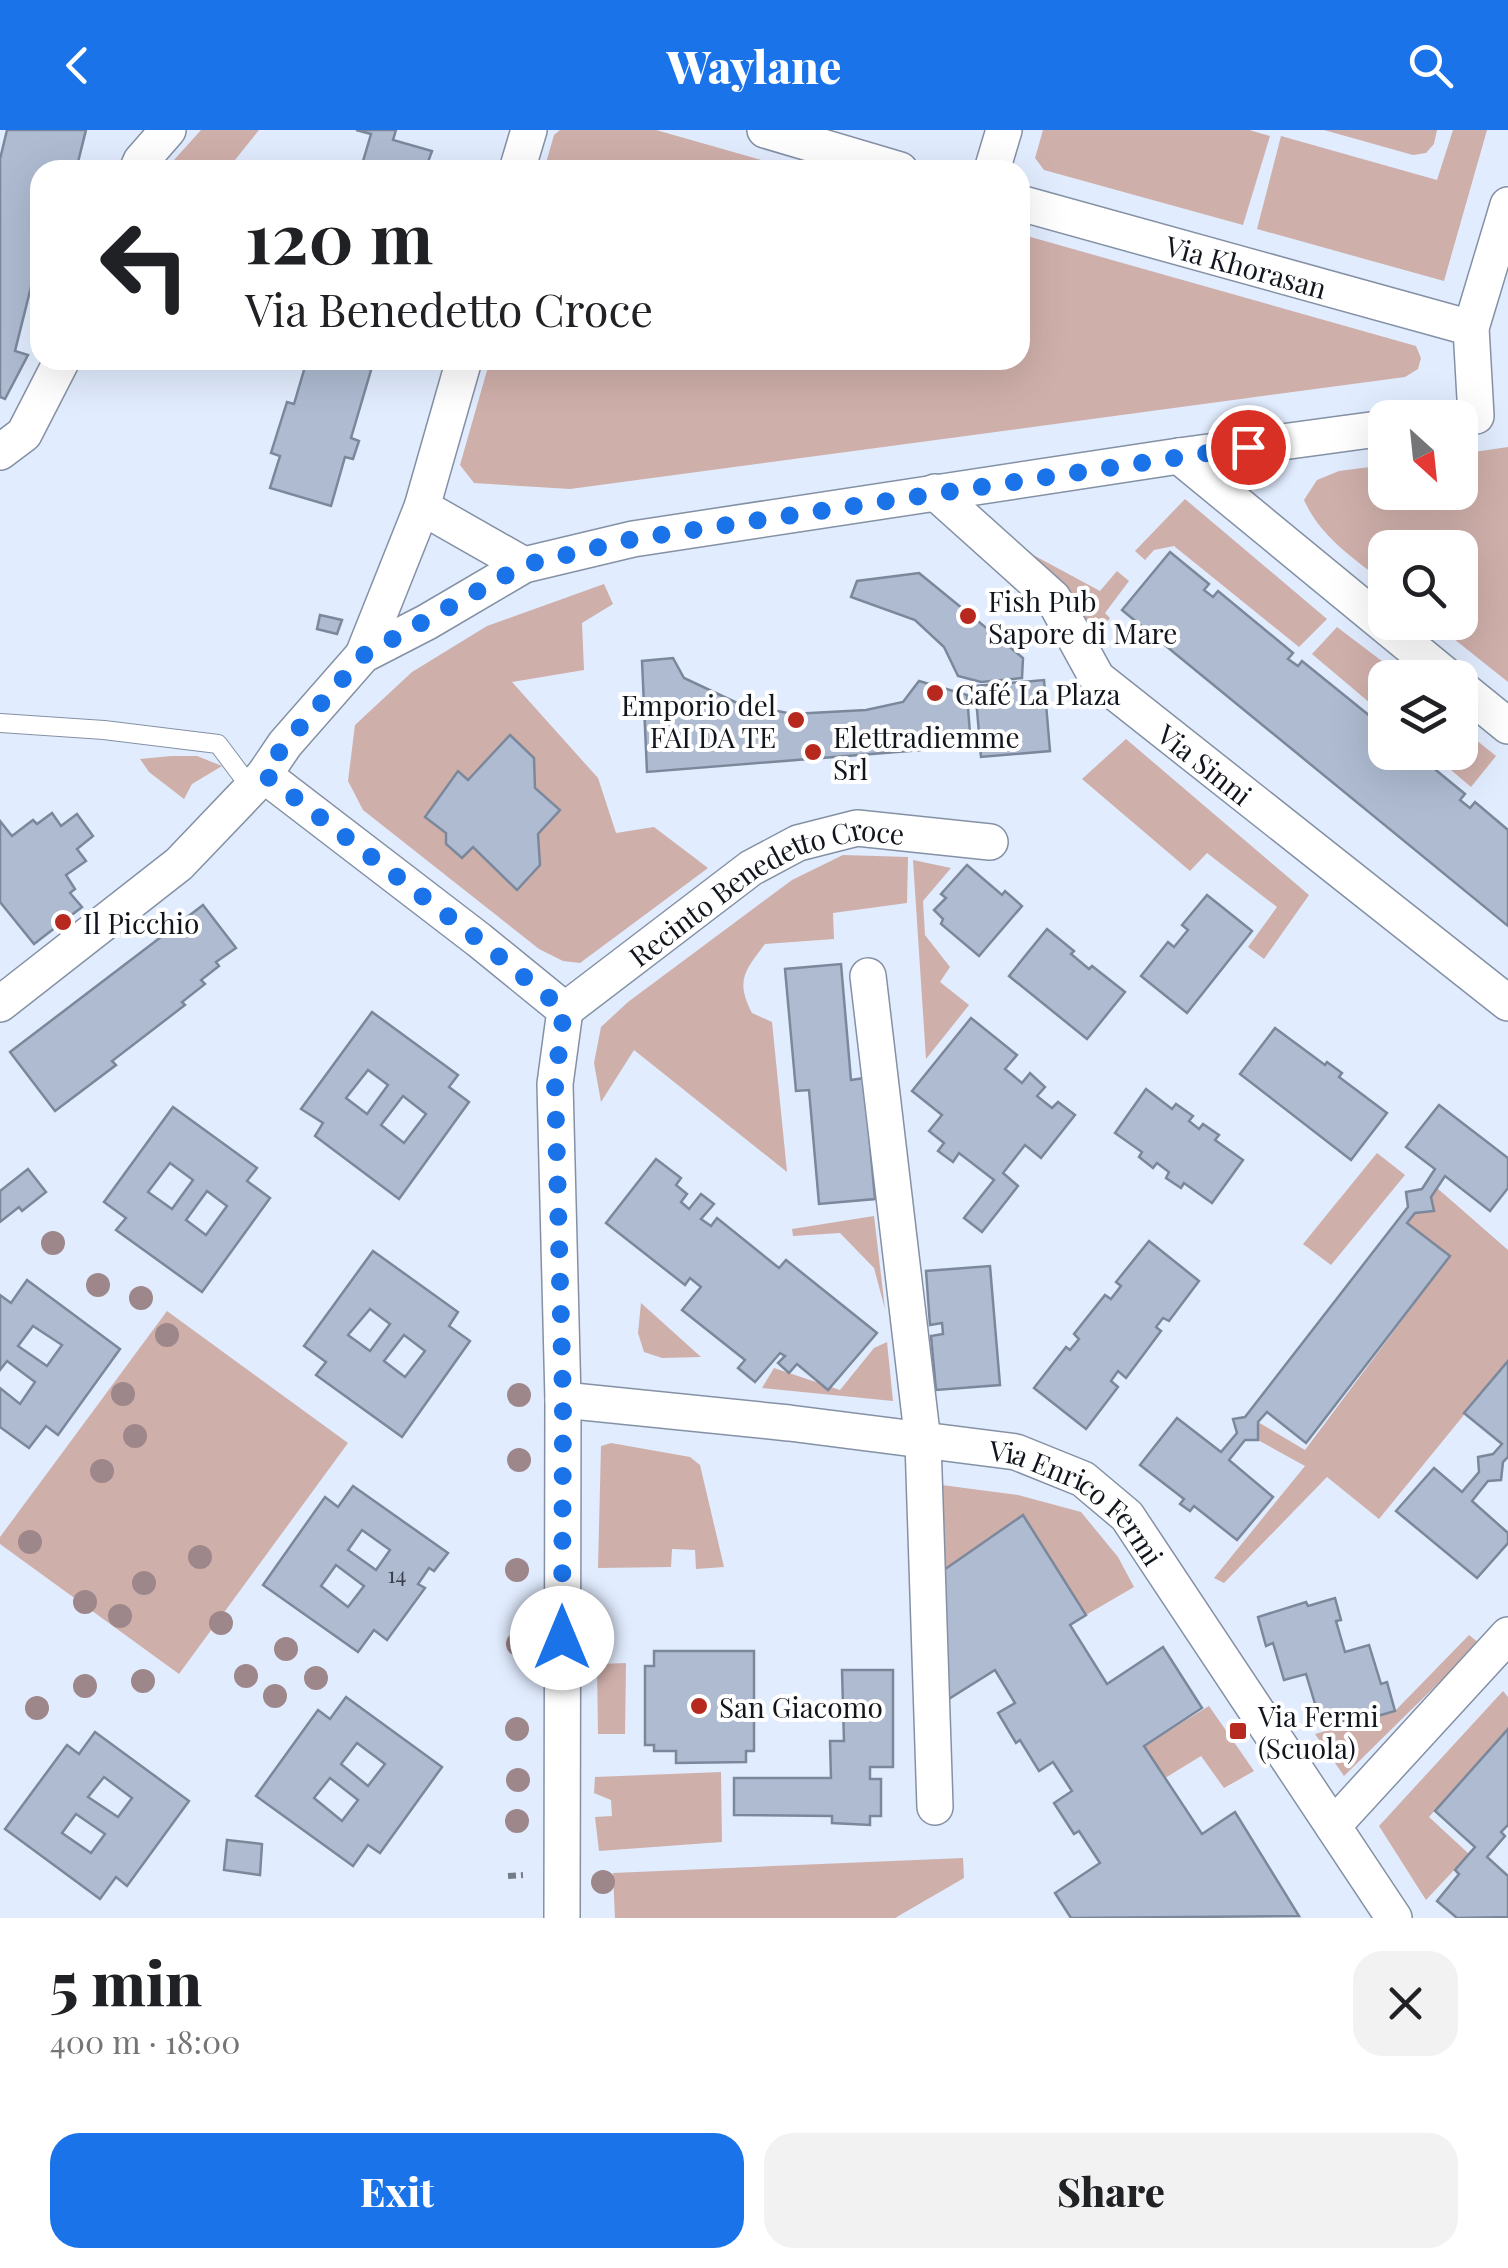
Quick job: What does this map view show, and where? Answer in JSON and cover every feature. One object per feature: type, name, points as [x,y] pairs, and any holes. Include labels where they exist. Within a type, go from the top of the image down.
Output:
[{"type":"street","points":[[145,160],[168,130]]},
{"type":"street","points":[[521,160],[529,130]]},
{"type":"street","points":[[765,130],[866,160]]},
{"type":"street","points":[[995,160],[1004,130]]},
{"type":"street","points":[[1481,415],[1471,328],[1508,205]]},
{"type":"street","name":"Via Khorasan","points":[[1030,207],[1471,328]]},
{"type":"street","points":[[0,452],[24,434],[57,370]]},
{"type":"street","points":[[364,655],[422,507],[461,370]]},
{"type":"street","points":[[0,1004],[180,864],[258,781],[285,744],[364,655],[524,565],[633,539],[1368,430]]},
{"type":"street","points":[[1180,456],[1427,660]]},
{"type":"street","name":"Via Sinni","points":[[934,492],[1053,598],[1097,678],[1508,1003]]},
{"type":"street","points":[[422,507],[524,565]]},
{"type":"street","points":[[1478,701],[1508,726]]},
{"type":"street","points":[[258,781],[479,940],[564,1010],[555,1084],[563,1400],[562,1918]]},
{"type":"street","name":"Recinto Benedetto Croce","points":[[564,1010],[751,868],[798,843],[857,828],[990,842]]},
{"type":"street","points":[[868,976],[923,1442],[935,1806]]},
{"type":"street","name":"Via Enrico Fermi","points":[[563,1400],[1016,1452],[1084,1479],[1127,1516],[1394,1918]]},
{"type":"street","points":[[1334,1826],[1508,1635]]},
{"type":"lane","points":[[0,723],[218,744],[258,781]]},
{"type":"path","points":[[508,1876],[523,1875]]},
{"type":"shaded area","points":[[201,130],[259,130],[235,160],[174,160]]},
{"type":"shaded area","points":[[560,130],[656,130],[761,160],[547,160],[554,135]]},
{"type":"shaded area","points":[[1043,130],[1249,130],[1270,136],[1243,225],[1044,170],[1035,158]]},
{"type":"shaded area","points":[[1324,130],[1437,130],[1434,144],[1426,153],[1413,155]]},
{"type":"shaded area","points":[[1453,130],[1487,130],[1444,281],[1257,229],[1281,136],[1437,180]]},
{"type":"shaded area","points":[[1030,237],[1416,346],[1421,358],[1418,369],[1405,377],[570,489],[474,483],[460,465],[487,370],[1030,370]]},
{"type":"shaded area","points":[[1508,447],[1508,682],[1455,640],[1478,640],[1478,530],[1368,530],[1368,570],[1329,536],[1304,500],[1317,480],[1339,471],[1368,467],[1368,510],[1478,510],[1478,451]]},
{"type":"shaded area","points":[[1185,499],[1327,619],[1299,647],[1174,546],[1154,550],[1145,560],[1135,551]]},
{"type":"shaded area","points":[[1024,550],[1100,591],[1117,571],[1129,581],[1105,613],[1110,618],[1088,646]]},
{"type":"shaded area","points":[[604,584],[613,604],[582,623],[584,670],[512,682],[598,778],[616,833],[654,827],[708,868],[580,963],[563,961],[539,949],[363,810],[348,781],[355,725],[412,672],[487,626]]},
{"type":"shaded area","points":[[1337,627],[1380,660],[1368,660],[1368,701],[1312,654]]},
{"type":"shaded area","points":[[1126,739],[1309,895],[1264,959],[1248,947],[1277,907],[1207,853],[1190,871],[1082,779]]},
{"type":"shaded area","points":[[1478,742],[1496,756],[1471,787],[1451,770],[1478,770]]},
{"type":"shaded area","points":[[197,756],[222,766],[192,784],[184,799],[149,772],[140,759]]},
{"type":"shaded area","points":[[843,855],[908,857],[907,903],[833,913],[834,939],[765,944],[743,984],[752,1013],[772,1022],[787,1172],[634,1050],[601,1102],[594,1063],[601,1027],[628,1002],[792,880]]},
{"type":"shaded area","points":[[913,860],[951,868],[923,901],[925,935],[950,967],[940,982],[969,1005],[926,1059]]},
{"type":"shaded area","points":[[1377,1153],[1405,1175],[1331,1265],[1303,1244]]},
{"type":"shaded area","points":[[1437,1188],[1508,1250],[1508,1361],[1379,1519],[1327,1477],[1224,1583],[1214,1578],[1305,1466],[1258,1440],[1258,1422],[1305,1450],[1450,1256],[1407,1223],[1415,1213],[1434,1211],[1431,1197]]},
{"type":"shaded area","points":[[874,1216],[885,1309],[874,1268],[840,1233],[793,1236],[792,1229]]},
{"type":"shaded area","points":[[641,1303],[701,1357],[662,1358],[644,1352],[638,1333]]},
{"type":"shaded area","points":[[167,1311],[348,1443],[179,1674],[0,1544],[0,1537]]},
{"type":"shaded area","points":[[887,1342],[893,1401],[762,1388],[774,1368],[840,1390],[874,1348]]},
{"type":"shaded area","points":[[611,1443],[690,1457],[700,1465],[724,1567],[696,1569],[695,1550],[672,1549],[671,1567],[598,1568],[601,1446]]},
{"type":"shaded area","points":[[934,1484],[1018,1495],[1081,1512],[1118,1557],[1134,1587],[1086,1615],[1023,1516],[938,1574]]},
{"type":"shaded area","points":[[1469,1635],[1479,1643],[1344,1776],[1315,1734],[1395,1711]]},
{"type":"shaded area","points":[[626,1663],[625,1734],[598,1734],[597,1664]]},
{"type":"shaded area","points":[[1503,1691],[1508,1697],[1508,1729],[1429,1817],[1469,1854],[1426,1900],[1379,1826]]},
{"type":"shaded area","points":[[1209,1706],[1254,1771],[1224,1788],[1201,1756],[1165,1778],[1144,1746]]},
{"type":"shaded area","points":[[721,1772],[722,1842],[599,1851],[595,1817],[612,1816],[611,1800],[594,1793],[595,1777]]},
{"type":"shaded area","points":[[963,1858],[964,1878],[895,1918],[615,1918],[613,1873]]},
{"type":"building","points":[[7,130],[86,130],[78,160],[30,160],[30,291],[15,351],[28,355],[5,399],[0,397],[0,159]]},
{"type":"building","points":[[356,130],[396,130],[393,140],[432,151],[429,160],[363,160],[371,134]]},
{"type":"building","points":[[304,370],[371,370],[351,438],[359,441],[353,459],[345,457],[331,506],[270,488],[280,456],[271,453],[287,402],[294,404]]},
{"type":"building","points":[[1170,552],[1209,584],[1204,590],[1213,597],[1218,591],[1293,653],[1288,659],[1298,666],[1302,661],[1368,714],[1368,770],[1436,770],[1465,794],[1460,800],[1470,808],[1475,802],[1508,830],[1508,926],[1122,610]]},
{"type":"building","points":[[919,573],[1023,658],[1022,678],[981,682],[958,676],[944,647],[915,620],[851,597],[857,581]]},
{"type":"building","points":[[320,615],[342,620],[337,634],[317,629]]},
{"type":"building","points":[[673,658],[684,678],[735,702],[792,714],[866,710],[903,702],[919,681],[967,695],[971,746],[647,772],[642,661]]},
{"type":"building","points":[[1044,680],[1050,751],[981,757],[975,686]]},
{"type":"building","points":[[510,735],[534,758],[535,788],[560,810],[538,834],[540,865],[517,890],[473,847],[462,858],[446,844],[446,833],[425,817],[458,771],[468,780]]},
{"type":"building","points":[[52,813],[61,826],[77,814],[93,836],[77,849],[86,861],[66,875],[75,889],[70,893],[82,907],[34,944],[0,902],[0,821],[12,836],[33,820],[37,824]]},
{"type":"building","points":[[967,865],[1002,895],[1005,891],[1022,906],[979,956],[941,924],[943,919],[934,910],[946,898],[941,894]]},
{"type":"building","points":[[1207,895],[1252,931],[1187,1013],[1141,976],[1168,942],[1174,947],[1188,930],[1182,925]]},
{"type":"building","points":[[203,905],[236,948],[216,962],[219,966],[201,980],[205,984],[182,1002],[185,1005],[55,1111],[10,1052]]},
{"type":"building","points":[[1047,929],[1089,969],[1092,966],[1125,992],[1087,1039],[1009,976]]},
{"type":"building","points":[[841,964],[851,1080],[864,1078],[875,1199],[819,1204],[809,1090],[796,1091],[785,969]]},
{"type":"building","points":[[372,1012],[458,1075],[449,1087],[469,1102],[399,1199],[315,1136],[323,1123],[301,1109]],"holes":[[[368,1070],[388,1085],[367,1114],[346,1098]],[[403,1096],[426,1114],[404,1143],[381,1125]]]},
{"type":"building","points":[[971,1018],[1017,1055],[1005,1069],[1022,1083],[1030,1073],[1045,1087],[1037,1096],[1052,1108],[1058,1102],[1075,1115],[1041,1158],[1025,1145],[1003,1173],[1018,1186],[982,1232],[964,1218],[994,1180],[959,1153],[953,1162],[938,1151],[944,1143],[929,1131],[942,1115],[912,1091]]},
{"type":"building","points":[[1275,1028],[1342,1073],[1339,1077],[1387,1113],[1351,1160],[1240,1074]]},
{"type":"building","points":[[1146,1089],[1172,1109],[1176,1104],[1193,1116],[1189,1121],[1199,1129],[1203,1124],[1219,1135],[1215,1140],[1243,1160],[1212,1203],[1184,1183],[1181,1188],[1166,1178],[1169,1172],[1157,1163],[1153,1168],[1139,1157],[1142,1152],[1115,1133]]},
{"type":"building","points":[[1439,1105],[1508,1158],[1508,1188],[1490,1211],[1445,1176],[1431,1197],[1434,1211],[1415,1213],[1407,1223],[1450,1256],[1306,1443],[1267,1412],[1258,1422],[1258,1440],[1245,1440],[1229,1460],[1273,1497],[1237,1540],[1194,1506],[1190,1511],[1180,1504],[1184,1499],[1140,1465],[1177,1418],[1221,1452],[1237,1433],[1233,1419],[1245,1417],[1408,1207],[1406,1192],[1422,1189],[1435,1169],[1406,1147]]},
{"type":"building","points":[[173,1107],[257,1168],[247,1181],[270,1198],[202,1292],[116,1230],[126,1218],[104,1202]],"holes":[[[170,1163],[193,1180],[172,1209],[148,1192]],[[207,1191],[227,1206],[206,1235],[186,1220]]]},
{"type":"building","points":[[656,1159],[681,1178],[676,1185],[687,1194],[681,1202],[689,1209],[701,1194],[714,1204],[701,1219],[711,1226],[717,1218],[779,1268],[786,1260],[877,1333],[828,1390],[797,1364],[789,1373],[778,1363],[785,1356],[780,1353],[755,1382],[738,1368],[745,1360],[682,1310],[701,1287],[690,1278],[685,1285],[606,1223]]},
{"type":"building","points":[[28,1169],[46,1192],[0,1222],[0,1191]]},
{"type":"building","points":[[1149,1241],[1199,1281],[1169,1321],[1163,1318],[1156,1327],[1161,1331],[1126,1378],[1118,1371],[1111,1381],[1118,1387],[1086,1429],[1034,1388],[1066,1347],[1070,1350],[1079,1339],[1074,1334],[1105,1295],[1111,1299],[1121,1286],[1116,1282]]},
{"type":"building","points":[[373,1251],[458,1312],[449,1326],[470,1341],[402,1437],[316,1375],[326,1362],[304,1346]],"holes":[[[370,1309],[390,1324],[370,1351],[348,1335]],[[404,1335],[425,1351],[405,1377],[384,1361]]]},
{"type":"building","points":[[990,1266],[1000,1385],[936,1390],[931,1336],[943,1334],[942,1323],[930,1325],[926,1271]]},
{"type":"building","points":[[27,1280],[120,1349],[58,1435],[46,1426],[29,1448],[0,1427],[0,1388],[20,1404],[35,1382],[7,1361],[0,1370],[0,1295],[11,1303]],"holes":[[[33,1326],[62,1345],[47,1366],[18,1346]]]},
{"type":"building","points":[[1508,1361],[1508,1457],[1503,1462],[1501,1480],[1488,1481],[1472,1501],[1508,1533],[1508,1543],[1477,1578],[1396,1511],[1434,1468],[1462,1492],[1479,1472],[1478,1457],[1493,1454],[1502,1444],[1464,1413]]},
{"type":"building","points":[[353,1486],[448,1553],[434,1571],[429,1568],[418,1584],[425,1588],[387,1640],[374,1630],[358,1652],[263,1585],[325,1497],[338,1507]],"holes":[[[362,1530],[390,1550],[376,1570],[348,1550]],[[336,1565],[364,1586],[348,1607],[321,1586]]]},
{"type":"building","points":[[1023,1515],[1086,1615],[1070,1625],[1107,1684],[1163,1647],[1202,1708],[1144,1746],[1202,1834],[1235,1812],[1299,1916],[1071,1918],[1055,1893],[1100,1863],[1054,1803],[1072,1791],[1053,1762],[1039,1771],[1020,1740],[1016,1743],[998,1713],[1015,1703],[995,1670],[947,1700],[938,1574]]},
{"type":"building","points":[[1335,1598],[1341,1620],[1336,1621],[1345,1652],[1369,1645],[1381,1684],[1387,1682],[1395,1711],[1347,1725],[1346,1720],[1322,1727],[1306,1674],[1284,1680],[1273,1643],[1266,1646],[1258,1617],[1306,1602],[1308,1606]]},
{"type":"building","name":"San Giacomo","points":[[654,1651],[754,1651],[754,1751],[746,1751],[746,1762],[676,1763],[676,1751],[654,1751],[654,1745],[645,1745],[645,1666],[654,1666]]},
{"type":"building","points":[[842,1670],[893,1670],[893,1767],[870,1767],[870,1779],[881,1779],[881,1816],[870,1816],[870,1825],[832,1823],[832,1816],[734,1815],[734,1778],[831,1778],[830,1741],[844,1741]]},
{"type":"building","points":[[346,1697],[442,1767],[380,1853],[368,1845],[353,1866],[256,1796],[318,1710],[330,1719]],"holes":[[[357,1743],[385,1764],[368,1786],[341,1764]],[[330,1778],[358,1800],[342,1821],[314,1798]]]},
{"type":"building","points":[[1508,1729],[1508,1825],[1501,1832],[1505,1836],[1487,1857],[1508,1876],[1508,1917],[1457,1918],[1437,1901],[1459,1874],[1455,1870],[1475,1847],[1435,1811]]},
{"type":"building","points":[[95,1732],[189,1801],[127,1886],[116,1877],[100,1899],[5,1829],[67,1745],[79,1754]],"holes":[[[104,1777],[132,1798],[118,1817],[88,1797]],[[76,1814],[105,1834],[91,1853],[62,1833]]]},
{"type":"building","points":[[227,1840],[262,1844],[260,1875],[224,1870]]},
{"type":"place","name":"Fish Pub Sapore di Mare","points":[[968,616]]},
{"type":"place","name":"Café La Plaza","points":[[935,693]]},
{"type":"place","name":"Emporio del FAI DA TE","points":[[796,720]]},
{"type":"place","name":"Elettradiemme Srl","points":[[813,752]]},
{"type":"place","name":"Il Picchio","points":[[63,922]]},
{"type":"place","name":"San Giacomo","points":[[699,1706]]},
{"type":"place","name":"Via Fermi (Scuola)","points":[[1238,1731]]},
{"type":"route","points":[[562,1638],[563,1400],[555,1084],[564,1010],[264,774],[285,744],[364,655],[524,565],[633,539],[1248,447]]}]
